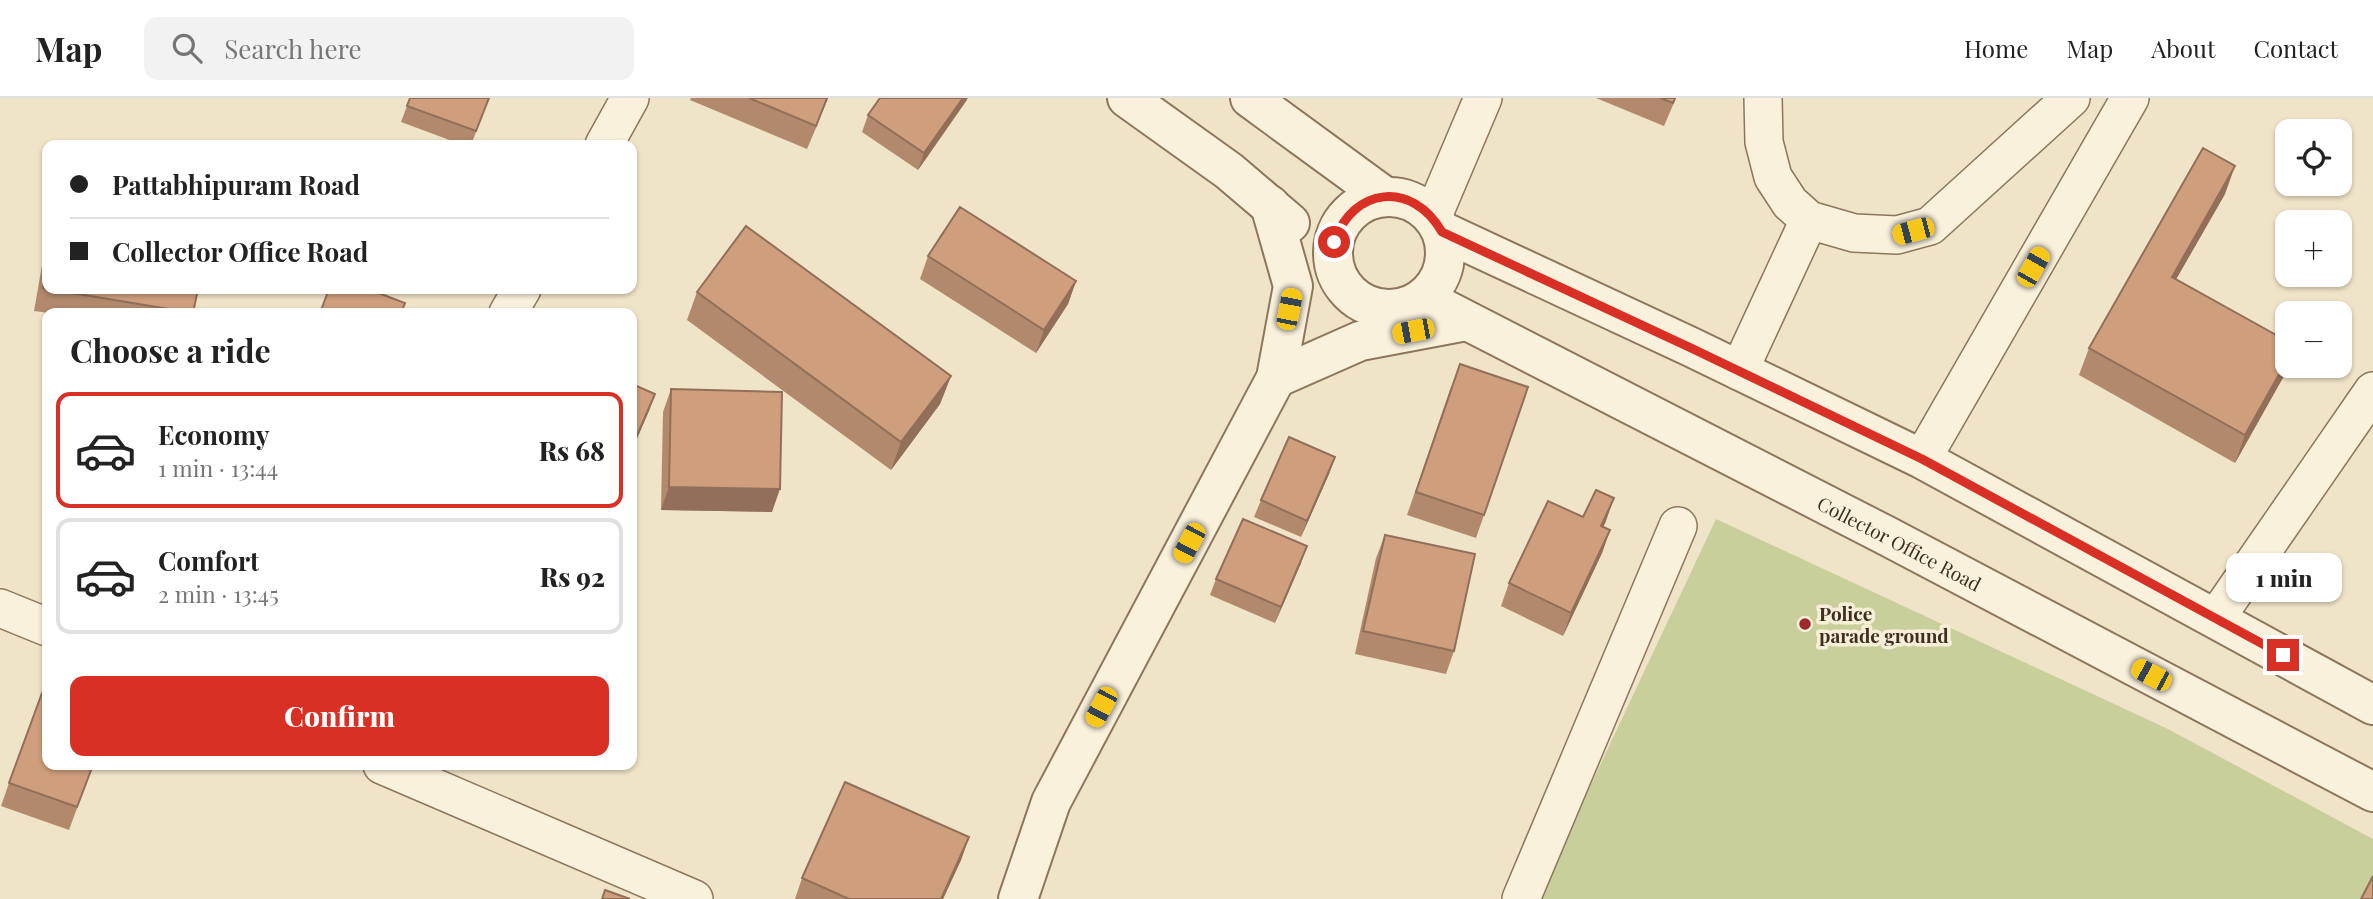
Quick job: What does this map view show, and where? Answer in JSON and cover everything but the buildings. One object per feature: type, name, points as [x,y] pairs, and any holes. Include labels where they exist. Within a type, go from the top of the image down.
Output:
[{"type":"street","points":[[607,140],[631,98]]},
{"type":"street","points":[[1127,98],[1229,171],[1333,262]]},
{"type":"street","points":[[1250,98],[1384,196]]},
{"type":"street","points":[[1483,98],[1437,224],[1446,249],[1444,267],[1436,284],[1423,298],[1406,307],[1386,309],[1368,305],[1351,295],[1339,280],[1333,262],[1334,242],[1340,224],[1359,206],[1384,196],[1402,198],[1419,205],[1437,224],[1922,459],[2373,705]]},
{"type":"street","points":[[1763,98],[1764,142],[1773,177],[1790,203],[1809,220],[1854,233],[1897,235],[1930,226],[2071,98]]},
{"type":"street","points":[[1922,459],[2130,98]]},
{"type":"street","points":[[1018,899],[1051,802],[1276,378],[1293,286],[1270,205]]},
{"type":"street","points":[[1739,371],[1809,220]]},
{"type":"street","name":"Collector Office Road","points":[[1423,298],[1887,536],[2373,792]]},
{"type":"street","points":[[1276,378],[1360,341],[1466,320]]},
{"type":"street","points":[[2216,618],[2373,391]]},
{"type":"street","points":[[1521,899],[1678,526]]},
{"type":"street","points":[[0,608],[42,625]]},
{"type":"street","points":[[394,770],[694,899]]},
{"type":"green space","name":"Police parade ground","points":[[1716,519],[2168,729],[2373,839],[2373,899],[1537,899]]},
{"type":"place","name":"Police parade ground","points":[[1805,624]]},
{"type":"route","points":[[1334,242],[1340,224],[1366,201],[1384,196],[1402,198],[1419,205],[1433,216],[1442,232],[1922,459],[2283,655]]}]
